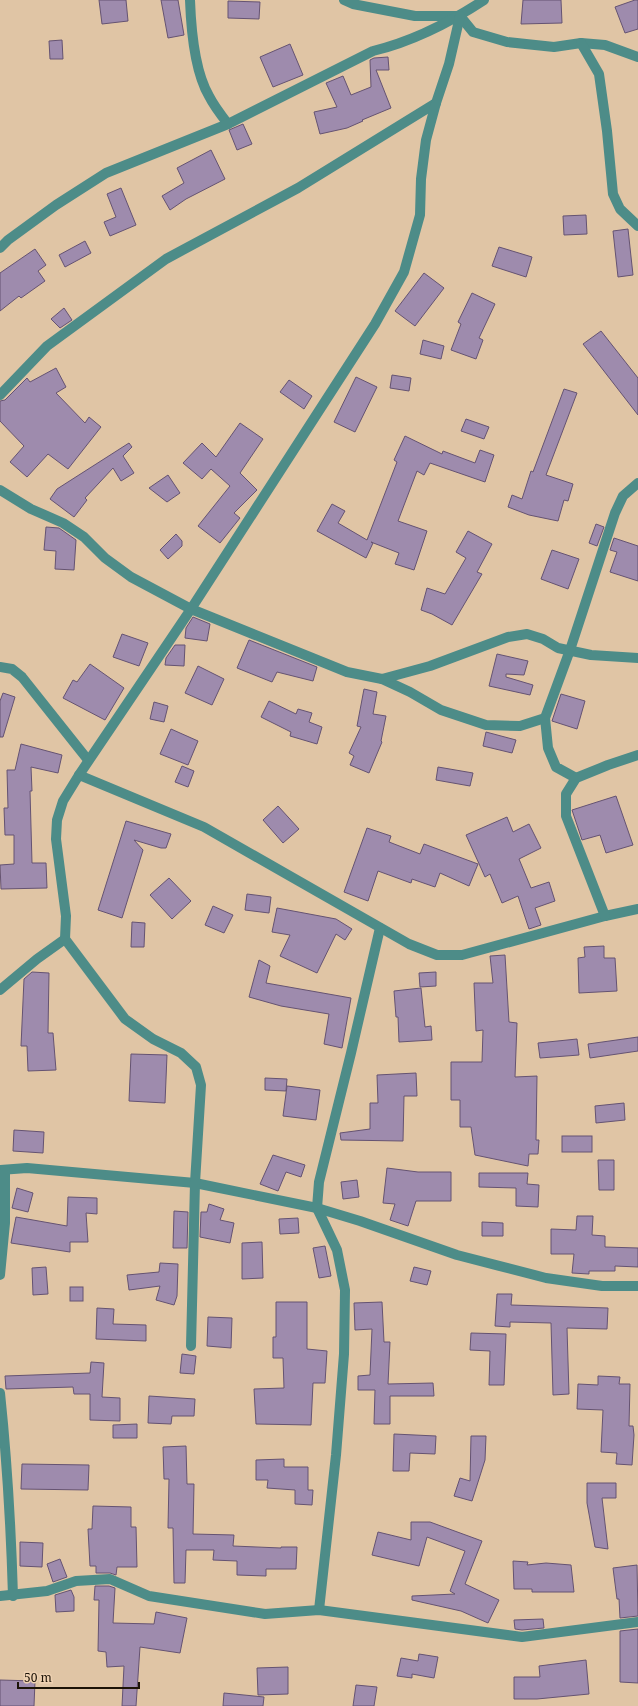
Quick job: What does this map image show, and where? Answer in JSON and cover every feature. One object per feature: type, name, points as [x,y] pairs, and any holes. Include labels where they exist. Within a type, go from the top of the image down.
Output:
[{"type":"street","points":[[190,0],[191,29],[199,66],[208,95],[228,124]]},
{"type":"street","points":[[0,248],[56,205],[106,173],[228,124],[373,51],[396,46],[418,37],[460,16],[484,0]]},
{"type":"street","points":[[350,1],[415,16],[460,16]]},
{"type":"street","points":[[460,16],[473,32],[507,42],[554,47],[581,43],[605,45],[638,57]]},
{"type":"street","points":[[191,1346],[195,1184],[201,1085],[196,1067],[181,1053],[153,1039],[125,1019],[65,939],[66,916],[56,839],[57,820],[63,801],[88,760],[191,609],[375,324],[404,272],[420,215],[421,179],[426,140],[449,64],[460,16]]},
{"type":"street","points":[[581,43],[599,74],[607,131],[613,194],[620,209],[638,226]]},
{"type":"street","points":[[0,395],[47,346],[166,259],[298,188],[436,103]]},
{"type":"street","points":[[576,778],[556,767],[548,748],[545,718],[570,650],[615,513],[623,496],[638,483]]},
{"type":"street","points":[[0,490],[31,509],[63,522],[84,537],[105,558],[131,577],[191,609],[347,672],[382,679],[410,692],[441,710],[486,726],[520,726],[545,718]]},
{"type":"street","points":[[382,679],[430,666],[508,637],[527,634],[543,639],[558,648],[591,655],[638,658]]},
{"type":"street","points":[[0,667],[12,669],[22,677],[88,760]]},
{"type":"street","points":[[605,916],[566,816],[566,794],[576,778],[638,755]]},
{"type":"street","points":[[79,775],[204,827],[409,944],[437,955],[462,955],[605,916],[638,909]]},
{"type":"street","points":[[318,1610],[336,1455],[344,1361],[345,1290],[337,1250],[317,1208],[319,1182],[352,1053],[380,928]]},
{"type":"street","points":[[0,990],[37,959],[65,939]]},
{"type":"street","points":[[0,1275],[4,1223],[2,1170],[27,1168],[195,1184],[317,1208],[360,1221],[456,1255],[546,1278],[602,1286],[638,1286]]},
{"type":"street","points":[[0,1393],[6,1443],[10,1503],[13,1596]]},
{"type":"street","points":[[0,1596],[13,1596],[46,1591],[76,1581],[110,1579],[149,1596],[265,1614],[318,1610],[522,1637],[638,1622]]},
{"type":"building","points":[[99,0],[126,0],[128,21],[102,24]]},
{"type":"building","points":[[161,0],[178,0],[184,35],[168,38]]},
{"type":"building","points":[[523,0],[561,0],[562,23],[521,24]]},
{"type":"building","points":[[638,0],[638,29],[625,33],[615,7]]},
{"type":"building","points":[[228,1],[260,2],[259,19],[228,18]]},
{"type":"building","points":[[62,40],[63,59],[50,59],[49,41]]},
{"type":"building","points":[[290,44],[303,75],[273,87],[260,57]]},
{"type":"building","points":[[388,57],[389,70],[376,70],[391,108],[347,128],[320,134],[314,112],[337,107],[326,83],[343,76],[351,95],[371,87],[370,60],[374,58]]},
{"type":"building","points":[[243,124],[252,144],[237,150],[229,130]]},
{"type":"building","points":[[211,150],[225,179],[186,199],[170,210],[162,196],[184,183],[177,168]]},
{"type":"building","points":[[121,188],[136,225],[110,236],[104,222],[116,217],[107,194]]},
{"type":"building","points":[[586,215],[587,234],[564,235],[563,216]]},
{"type":"building","points":[[628,229],[633,275],[618,277],[613,231]]},
{"type":"building","points":[[85,241],[91,253],[65,267],[59,255]]},
{"type":"building","points":[[499,247],[532,257],[526,277],[492,266]]},
{"type":"building","points":[[35,249],[46,265],[38,271],[45,281],[21,298],[19,296],[0,311],[0,273]]},
{"type":"building","points":[[424,273],[444,288],[415,326],[395,311]]},
{"type":"building","points":[[472,293],[495,304],[479,338],[483,340],[476,359],[451,350],[461,324],[458,322]]},
{"type":"building","points":[[64,308],[72,320],[60,328],[51,319]]},
{"type":"building","points":[[601,331],[638,378],[638,415],[583,344]]},
{"type":"building","points":[[423,340],[444,346],[441,359],[420,354]]},
{"type":"building","points":[[56,368],[66,387],[56,393],[85,423],[89,417],[101,427],[68,469],[48,454],[27,477],[10,462],[24,446],[0,421],[0,401],[5,400],[27,378],[30,382]]},
{"type":"building","points":[[392,375],[411,378],[409,391],[390,388]]},
{"type":"building","points":[[356,377],[377,387],[355,432],[334,422]]},
{"type":"building","points":[[289,380],[312,396],[304,409],[280,392]]},
{"type":"building","points":[[564,389],[577,393],[546,475],[573,484],[568,501],[564,500],[558,521],[529,515],[508,507],[512,495],[522,499],[531,471],[533,472]]},
{"type":"building","points":[[466,419],[489,427],[484,439],[461,431]]},
{"type":"building","points":[[240,423],[263,439],[240,473],[257,490],[234,513],[240,518],[220,543],[198,526],[230,486],[211,469],[202,479],[183,463],[202,443],[216,457]]},
{"type":"building","points":[[405,436],[442,454],[443,451],[475,463],[480,450],[494,455],[485,482],[430,463],[424,475],[417,471],[398,521],[427,531],[414,570],[395,564],[399,553],[371,542],[373,543],[366,558],[317,531],[332,504],[345,511],[338,523],[367,540],[397,462],[394,460]]},
{"type":"building","points":[[129,443],[132,447],[123,456],[134,473],[121,481],[113,468],[85,498],[87,500],[74,517],[50,499],[57,489]]},
{"type":"building","points":[[168,475],[180,493],[167,502],[149,488]]},
{"type":"building","points":[[596,524],[604,527],[597,546],[589,543]]},
{"type":"building","points":[[46,527],[59,528],[76,540],[74,570],[55,569],[56,551],[44,550]]},
{"type":"building","points":[[468,531],[492,544],[477,572],[482,574],[452,625],[421,610],[427,588],[445,594],[466,558],[456,552]]},
{"type":"building","points":[[176,534],[182,541],[182,546],[168,559],[160,550]]},
{"type":"building","points":[[614,538],[638,546],[638,581],[610,572],[617,552],[610,550]]},
{"type":"building","points":[[552,550],[579,559],[568,589],[541,579]]},
{"type":"building","points":[[193,617],[210,624],[207,641],[185,638],[186,628]]},
{"type":"building","points":[[122,634],[148,643],[139,666],[113,657]]},
{"type":"building","points":[[249,640],[317,667],[313,681],[277,672],[272,682],[237,668]]},
{"type":"building","points":[[175,645],[185,645],[184,666],[165,665],[166,658]]},
{"type":"building","points":[[497,654],[528,661],[524,675],[506,674],[506,677],[533,685],[530,695],[489,686]]},
{"type":"building","points":[[90,664],[124,688],[105,720],[63,698],[73,680],[77,682]]},
{"type":"building","points":[[198,666],[224,679],[212,705],[185,693]]},
{"type":"building","points":[[364,689],[377,692],[373,714],[386,716],[382,742],[369,773],[350,765],[354,756],[349,753],[361,727],[357,726]]},
{"type":"building","points":[[3,693],[15,697],[3,737],[0,737],[0,701]]},
{"type":"building","points":[[561,694],[585,701],[577,729],[552,721]]},
{"type":"building","points":[[269,701],[296,714],[298,709],[312,713],[309,722],[322,727],[317,744],[290,736],[291,732],[261,717]]},
{"type":"building","points":[[154,702],[168,706],[164,722],[150,719]]},
{"type":"building","points":[[171,729],[198,741],[188,765],[160,754]]},
{"type":"building","points":[[486,732],[516,740],[512,753],[483,746]]},
{"type":"building","points":[[21,744],[62,755],[58,773],[31,767],[32,791],[30,791],[32,863],[46,863],[47,888],[1,889],[0,865],[14,864],[14,835],[5,835],[4,808],[8,808],[7,770],[15,770]]},
{"type":"building","points":[[182,766],[194,771],[188,787],[175,782]]},
{"type":"building","points":[[438,767],[473,773],[470,786],[436,780]]},
{"type":"building","points":[[616,796],[633,845],[606,853],[600,835],[582,840],[572,810]]},
{"type":"building","points":[[278,806],[299,829],[283,843],[263,820]]},
{"type":"building","points":[[507,817],[513,832],[529,824],[541,848],[519,859],[531,888],[549,882],[555,901],[535,908],[541,925],[529,929],[518,896],[502,903],[490,874],[485,877],[466,835]]},
{"type":"building","points":[[126,821],[171,834],[166,848],[161,848],[134,840],[143,850],[122,918],[98,910]]},
{"type":"building","points":[[367,828],[391,836],[389,842],[420,854],[424,844],[478,864],[469,886],[440,873],[435,887],[412,879],[411,883],[378,871],[368,901],[344,892]]},
{"type":"building","points":[[169,878],[191,901],[172,919],[150,895]]},
{"type":"building","points":[[247,894],[271,897],[269,913],[245,910]]},
{"type":"building","points":[[213,906],[233,915],[224,933],[205,925]]},
{"type":"building","points":[[277,908],[336,919],[352,929],[345,940],[336,934],[317,973],[280,956],[290,935],[272,932]]},
{"type":"building","points":[[132,922],[145,923],[144,947],[131,947]]},
{"type":"building","points":[[604,946],[604,958],[615,958],[617,991],[579,993],[578,958],[585,957],[584,947]]},
{"type":"building","points":[[505,955],[509,1022],[517,1023],[515,1077],[537,1076],[536,1140],[539,1140],[538,1154],[529,1154],[528,1166],[475,1155],[471,1127],[460,1127],[460,1100],[451,1100],[451,1062],[482,1062],[483,1030],[476,1031],[474,983],[493,983],[490,956]]},
{"type":"building","points":[[259,960],[270,966],[266,983],[351,998],[342,1048],[324,1044],[329,1014],[281,1006],[249,997]]},
{"type":"building","points":[[32,972],[49,973],[48,1033],[53,1033],[56,1070],[28,1071],[27,1046],[21,1046],[24,979]]},
{"type":"building","points":[[436,972],[436,986],[420,987],[419,973]]},
{"type":"building","points":[[421,988],[425,1027],[431,1026],[432,1040],[399,1042],[398,1017],[396,1017],[394,991]]},
{"type":"building","points":[[638,1037],[638,1051],[590,1058],[588,1044]]},
{"type":"building","points":[[577,1039],[579,1055],[540,1058],[538,1043]]},
{"type":"building","points":[[131,1054],[167,1055],[165,1103],[129,1101]]},
{"type":"building","points":[[416,1073],[417,1096],[404,1096],[403,1141],[341,1140],[340,1133],[370,1129],[370,1103],[378,1103],[377,1075]]},
{"type":"building","points":[[265,1078],[287,1079],[286,1091],[265,1090]]},
{"type":"building","points":[[287,1086],[320,1090],[316,1120],[283,1116]]},
{"type":"building","points":[[624,1103],[625,1120],[596,1123],[595,1106]]},
{"type":"building","points":[[14,1130],[44,1132],[43,1153],[13,1151]]},
{"type":"building","points":[[562,1136],[592,1136],[592,1152],[562,1152]]},
{"type":"building","points":[[273,1155],[305,1165],[301,1177],[286,1172],[278,1191],[260,1184]]},
{"type":"building","points":[[598,1160],[614,1160],[614,1190],[599,1190]]},
{"type":"building","points":[[387,1168],[418,1172],[451,1172],[451,1201],[416,1201],[408,1226],[390,1220],[395,1204],[383,1203]]},
{"type":"building","points":[[479,1173],[528,1173],[527,1184],[539,1185],[538,1207],[516,1206],[516,1188],[479,1187]]},
{"type":"building","points":[[357,1180],[359,1197],[343,1199],[341,1182]]},
{"type":"building","points":[[17,1188],[33,1193],[28,1212],[12,1208]]},
{"type":"building","points":[[68,1197],[97,1198],[97,1214],[86,1213],[88,1242],[70,1242],[70,1252],[11,1243],[16,1217],[67,1226]]},
{"type":"building","points":[[209,1204],[224,1209],[220,1220],[234,1223],[230,1243],[200,1237],[201,1212],[207,1212]]},
{"type":"building","points":[[174,1211],[188,1212],[187,1248],[173,1248]]},
{"type":"building","points":[[577,1216],[593,1216],[592,1235],[605,1236],[605,1247],[638,1248],[638,1267],[615,1266],[615,1271],[589,1271],[589,1274],[572,1273],[574,1254],[551,1254],[551,1229],[576,1230]]},
{"type":"building","points":[[298,1218],[299,1233],[280,1234],[279,1219]]},
{"type":"building","points":[[482,1222],[503,1223],[503,1236],[482,1236]]},
{"type":"building","points":[[262,1242],[263,1278],[242,1279],[242,1243]]},
{"type":"building","points":[[325,1246],[331,1276],[319,1278],[313,1248]]},
{"type":"building","points":[[160,1263],[178,1264],[177,1296],[174,1305],[156,1300],[160,1286],[129,1290],[127,1275],[159,1272]]},
{"type":"building","points":[[46,1267],[48,1294],[33,1295],[32,1268]]},
{"type":"building","points":[[414,1267],[431,1271],[427,1285],[410,1281]]},
{"type":"building","points":[[70,1287],[83,1287],[83,1301],[70,1301]]},
{"type":"building","points":[[497,1294],[512,1294],[511,1305],[608,1308],[607,1329],[567,1328],[569,1394],[553,1395],[551,1323],[510,1322],[510,1327],[495,1326]]},
{"type":"building","points":[[276,1302],[307,1302],[307,1349],[327,1351],[325,1383],[313,1383],[311,1425],[256,1424],[254,1389],[284,1388],[283,1358],[273,1358],[273,1337],[276,1337]]},
{"type":"building","points":[[382,1302],[384,1342],[390,1342],[388,1384],[433,1383],[434,1396],[390,1396],[390,1424],[374,1424],[375,1390],[358,1390],[358,1376],[370,1375],[372,1329],[355,1330],[354,1303]]},
{"type":"building","points":[[97,1308],[114,1309],[113,1324],[146,1325],[146,1341],[96,1339]]},
{"type":"building","points":[[208,1317],[232,1318],[231,1348],[207,1346]]},
{"type":"building","points":[[471,1333],[506,1334],[504,1385],[489,1385],[490,1351],[470,1350]]},
{"type":"building","points":[[182,1354],[196,1356],[194,1374],[180,1373]]},
{"type":"building","points":[[91,1362],[104,1363],[102,1397],[120,1398],[120,1421],[90,1420],[90,1394],[74,1394],[73,1387],[6,1389],[5,1376],[90,1373]]},
{"type":"building","points":[[598,1376],[620,1377],[619,1384],[630,1384],[629,1426],[633,1426],[634,1435],[632,1465],[616,1464],[617,1453],[601,1452],[603,1410],[577,1409],[578,1384],[598,1385]]},
{"type":"building","points":[[149,1396],[195,1399],[194,1416],[172,1416],[171,1424],[148,1423]]},
{"type":"building","points":[[137,1424],[137,1438],[113,1438],[113,1425]]},
{"type":"building","points":[[394,1434],[436,1436],[435,1454],[410,1453],[409,1471],[393,1471]]},
{"type":"building","points":[[471,1436],[486,1436],[485,1460],[472,1501],[454,1496],[460,1478],[470,1481]]},
{"type":"building","points":[[186,1446],[187,1484],[194,1484],[193,1534],[234,1535],[233,1546],[281,1548],[297,1547],[296,1569],[266,1569],[266,1576],[237,1575],[237,1561],[213,1560],[214,1550],[186,1550],[185,1583],[174,1583],[173,1528],[168,1528],[169,1479],[164,1479],[163,1447]]},
{"type":"building","points":[[284,1459],[284,1467],[308,1467],[308,1490],[313,1490],[312,1505],[295,1504],[295,1490],[267,1488],[268,1480],[256,1480],[256,1460]]},
{"type":"building","points":[[22,1464],[89,1465],[88,1490],[21,1489]]},
{"type":"building","points":[[587,1483],[616,1483],[616,1498],[602,1498],[608,1549],[595,1547],[587,1503]]},
{"type":"building","points":[[93,1506],[131,1507],[131,1527],[136,1527],[137,1567],[117,1567],[116,1575],[110,1573],[96,1573],[96,1566],[90,1566],[88,1529],[92,1529]]},
{"type":"building","points":[[411,1522],[430,1522],[482,1541],[465,1584],[499,1600],[488,1623],[461,1611],[412,1600],[412,1596],[455,1594],[450,1591],[465,1551],[427,1537],[419,1566],[372,1555],[378,1532],[411,1540]]},
{"type":"building","points":[[20,1542],[43,1543],[42,1567],[20,1566]]},
{"type":"building","points":[[60,1559],[67,1577],[53,1582],[47,1564]]},
{"type":"building","points":[[513,1561],[528,1562],[527,1565],[546,1563],[571,1565],[574,1592],[532,1592],[532,1589],[514,1589]]},
{"type":"building","points":[[637,1565],[638,1616],[620,1618],[619,1599],[617,1599],[613,1568]]},
{"type":"building","points":[[95,1586],[109,1586],[115,1588],[113,1623],[154,1624],[156,1612],[187,1618],[180,1653],[140,1647],[136,1706],[122,1706],[124,1666],[107,1667],[106,1652],[98,1651],[99,1600],[94,1600]]},
{"type":"building","points":[[71,1590],[74,1597],[74,1611],[56,1612],[55,1595]]},
{"type":"building","points":[[543,1619],[544,1628],[522,1630],[515,1629],[514,1620]]},
{"type":"building","points":[[638,1629],[638,1683],[620,1682],[620,1631]]},
{"type":"building","points":[[419,1654],[438,1657],[434,1678],[412,1674],[412,1678],[397,1676],[401,1658],[418,1661]]},
{"type":"building","points":[[586,1660],[589,1694],[537,1699],[514,1699],[514,1677],[540,1677],[539,1666]]},
{"type":"building","points":[[288,1667],[288,1694],[258,1695],[257,1668]]},
{"type":"building","points":[[0,1680],[35,1681],[34,1706],[0,1706]]},
{"type":"building","points":[[356,1685],[377,1687],[374,1706],[353,1706]]},
{"type":"building","points":[[224,1693],[264,1697],[263,1706],[223,1706]]}]
